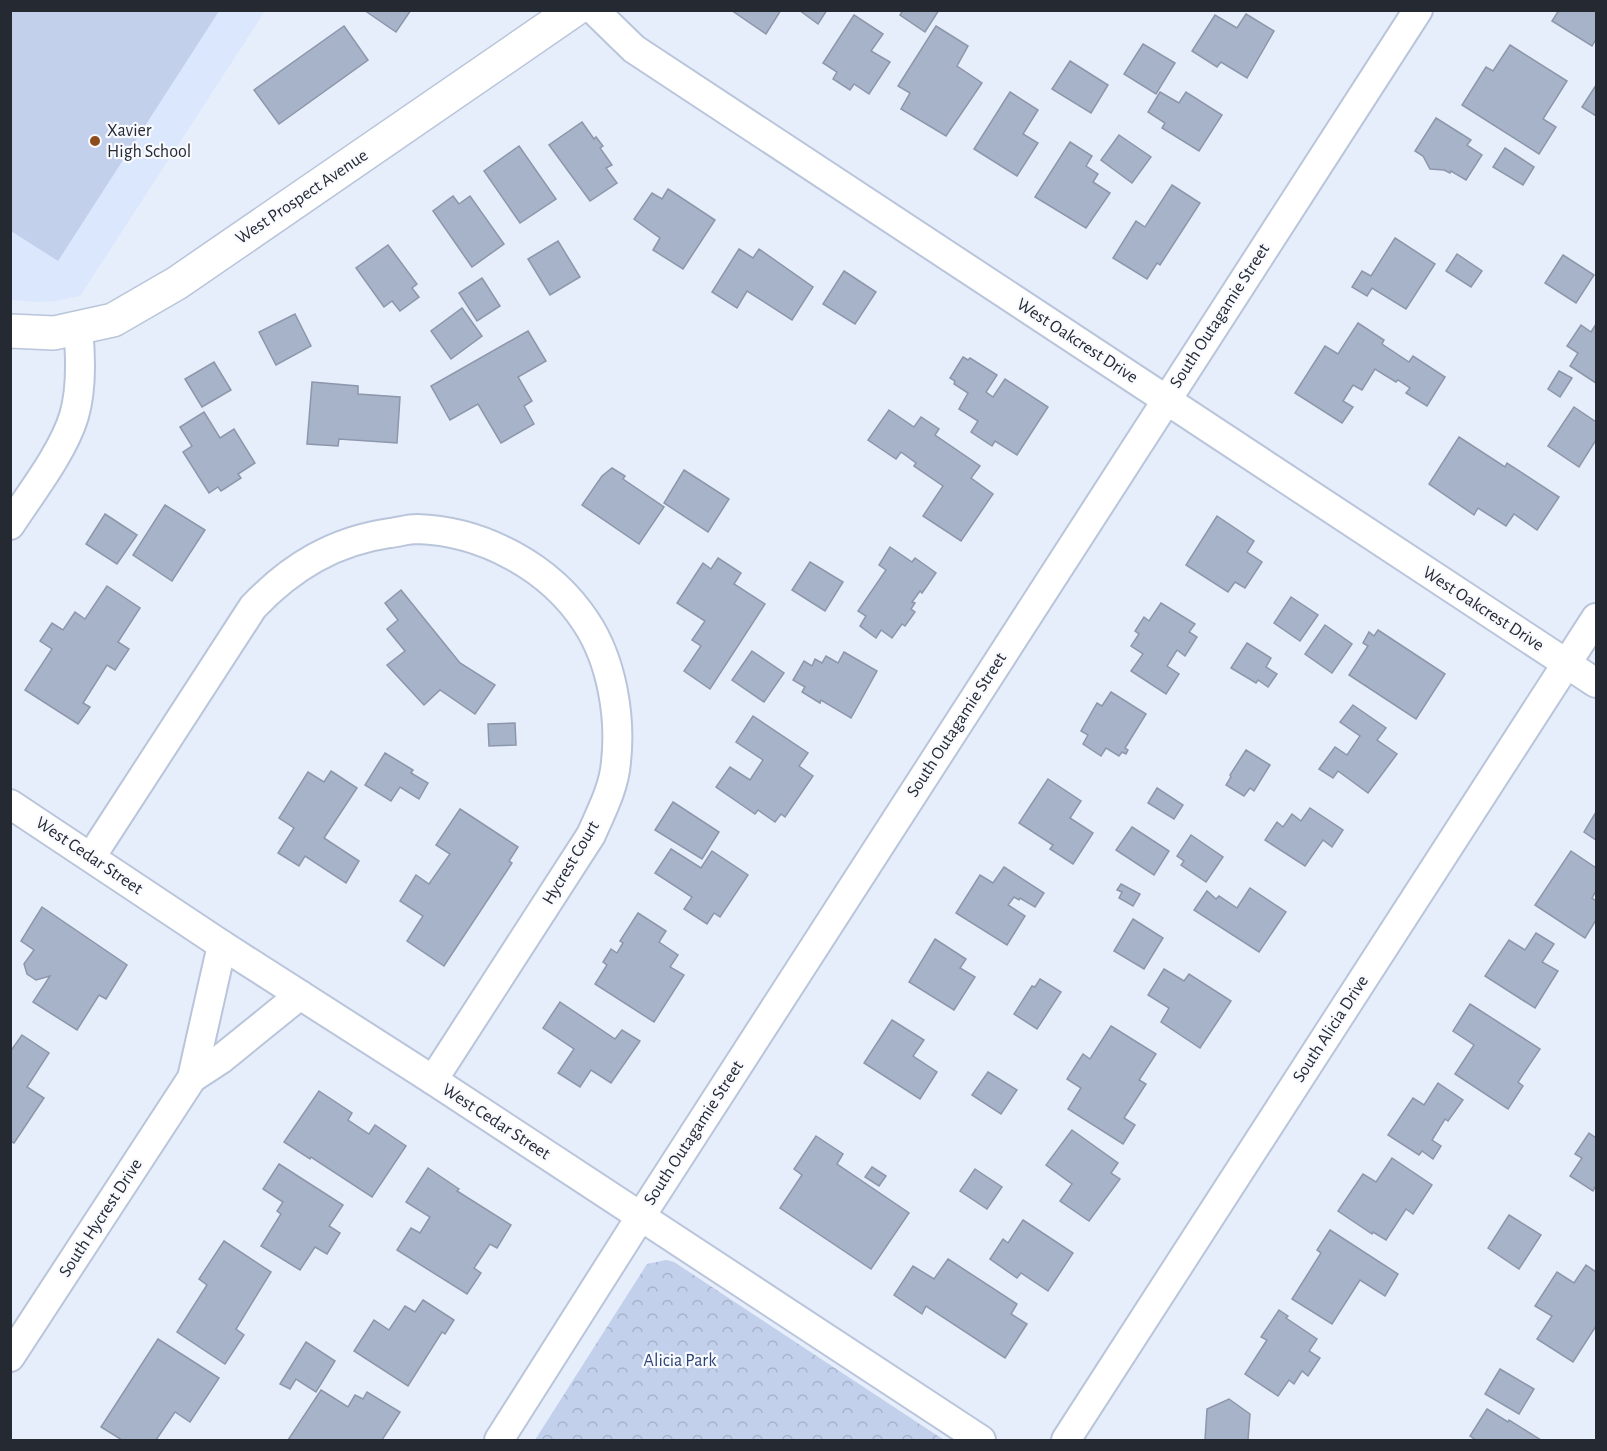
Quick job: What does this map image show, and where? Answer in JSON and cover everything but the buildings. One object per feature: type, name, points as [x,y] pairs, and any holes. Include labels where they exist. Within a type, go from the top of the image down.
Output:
[{"type":"main road","name":"West Prospect Avenue","points":[[10,331],[54,333],[113,320],[177,283],[574,10]]},
{"type":"street","name":"West Oakcrest Drive","points":[[594,10],[634,49],[1596,683]]},
{"type":"street","name":"South Outagamie Street","points":[[500,1440],[641,1216],[1418,10]]},
{"type":"street","points":[[10,525],[61,446],[74,417],[81,363],[78,329]]},
{"type":"street","name":"Hycrest Court","points":[[91,857],[253,607],[274,585],[325,552],[354,540],[416,529],[448,533],[482,542],[514,556],[543,575],[567,598],[586,622],[598,646],[608,674],[614,702],[617,731],[616,764],[607,798],[591,835],[433,1080]]},
{"type":"street","name":"South Alicia Drive","points":[[1066,1440],[1596,618]]},
{"type":"street","name":"West Cedar Street","points":[[10,804],[981,1440]]},
{"type":"street","name":"South Hycrest Drive","points":[[10,1357],[192,1078],[222,945]]},
{"type":"street","name":"South Hycrest Drive","points":[[192,1078],[221,1059],[300,995]]},
{"type":"shaded area","name":"Xavier High School","points":[[11,11],[265,11],[80,296],[55,301],[11,300]]},
{"type":"green space","name":"Xavier High School","points":[[10,11],[219,11],[58,261],[11,231]]},
{"type":"green space","name":"Alicia Park","points":[[666,1260],[674,1262],[944,1440],[535,1440],[647,1264]]},
{"type":"place","name":"Xavier High School","points":[[95,141]]}]
